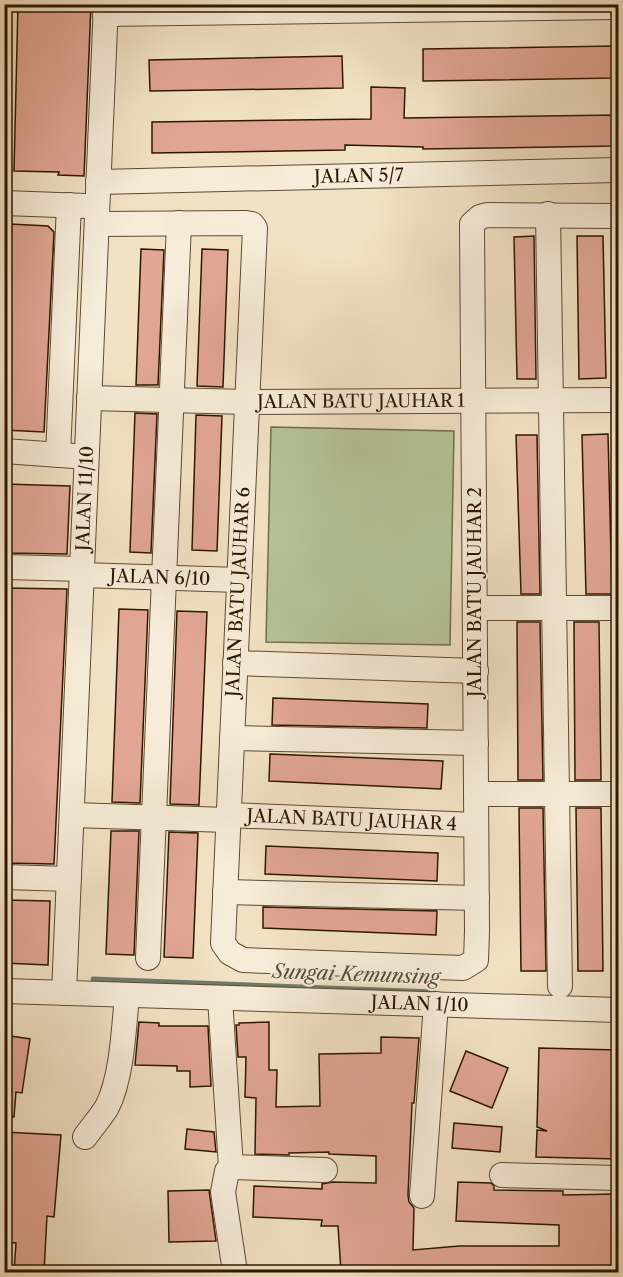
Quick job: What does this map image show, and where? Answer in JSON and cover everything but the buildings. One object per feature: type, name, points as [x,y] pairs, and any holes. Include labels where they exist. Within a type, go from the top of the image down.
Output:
[{"type":"street","points":[[106,9],[618,7]]},
{"type":"street","name":"JALAN 11/10","points":[[64,993],[106,9]]},
{"type":"street","name":"JALAN 5/7","points":[[97,204],[618,170]]},
{"type":"street","points":[[4,203],[97,204],[179,223],[148,958]]},
{"type":"street","points":[[58,455],[69,205]]},
{"type":"street","points":[[560,986],[548,214],[618,216]]},
{"type":"street","name":"JALAN BATU JAUHAR 2","points":[[476,960],[472,224],[480,217],[487,216],[548,214]]},
{"type":"street","name":"JALAN BATU JAUHAR 6","points":[[179,223],[246,223],[252,224],[255,228],[223,943],[230,954],[243,960],[463,968],[476,960]]},
{"type":"street","name":"JALAN BATU JAUHAR 1","points":[[89,398],[247,402],[618,400]]},
{"type":"street","points":[[4,451],[87,457]]},
{"type":"street","name":"JALAN 6/10","points":[[4,567],[164,578],[239,580]]},
{"type":"street","points":[[475,608],[618,608]]},
{"type":"street","points":[[235,663],[476,671]]},
{"type":"street","points":[[232,738],[476,743]]},
{"type":"street","points":[[476,794],[618,794]]},
{"type":"street","name":"JALAN BATU JAUHAR 4","points":[[72,815],[154,818],[228,817],[476,825]]},
{"type":"street","points":[[4,878],[69,879]]},
{"type":"street","points":[[225,892],[477,898]]},
{"type":"street","name":"JALAN 1/10","points":[[4,991],[618,1010]]},
{"type":"street","points":[[85,1137],[107,1107],[113,1091],[123,1035],[127,995]]},
{"type":"street","points":[[220,998],[231,1167],[227,1171],[223,1192],[235,1272]]},
{"type":"street","points":[[422,1196],[436,1004]]},
{"type":"street","points":[[231,1167],[325,1170]]},
{"type":"street","points":[[502,1175],[618,1178]]},
{"type":"green space","points":[[271,427],[454,431],[450,645],[266,642]]},
{"type":"waterway","name":"Sungai Kemunsing","points":[[93,979],[434,992]]}]
